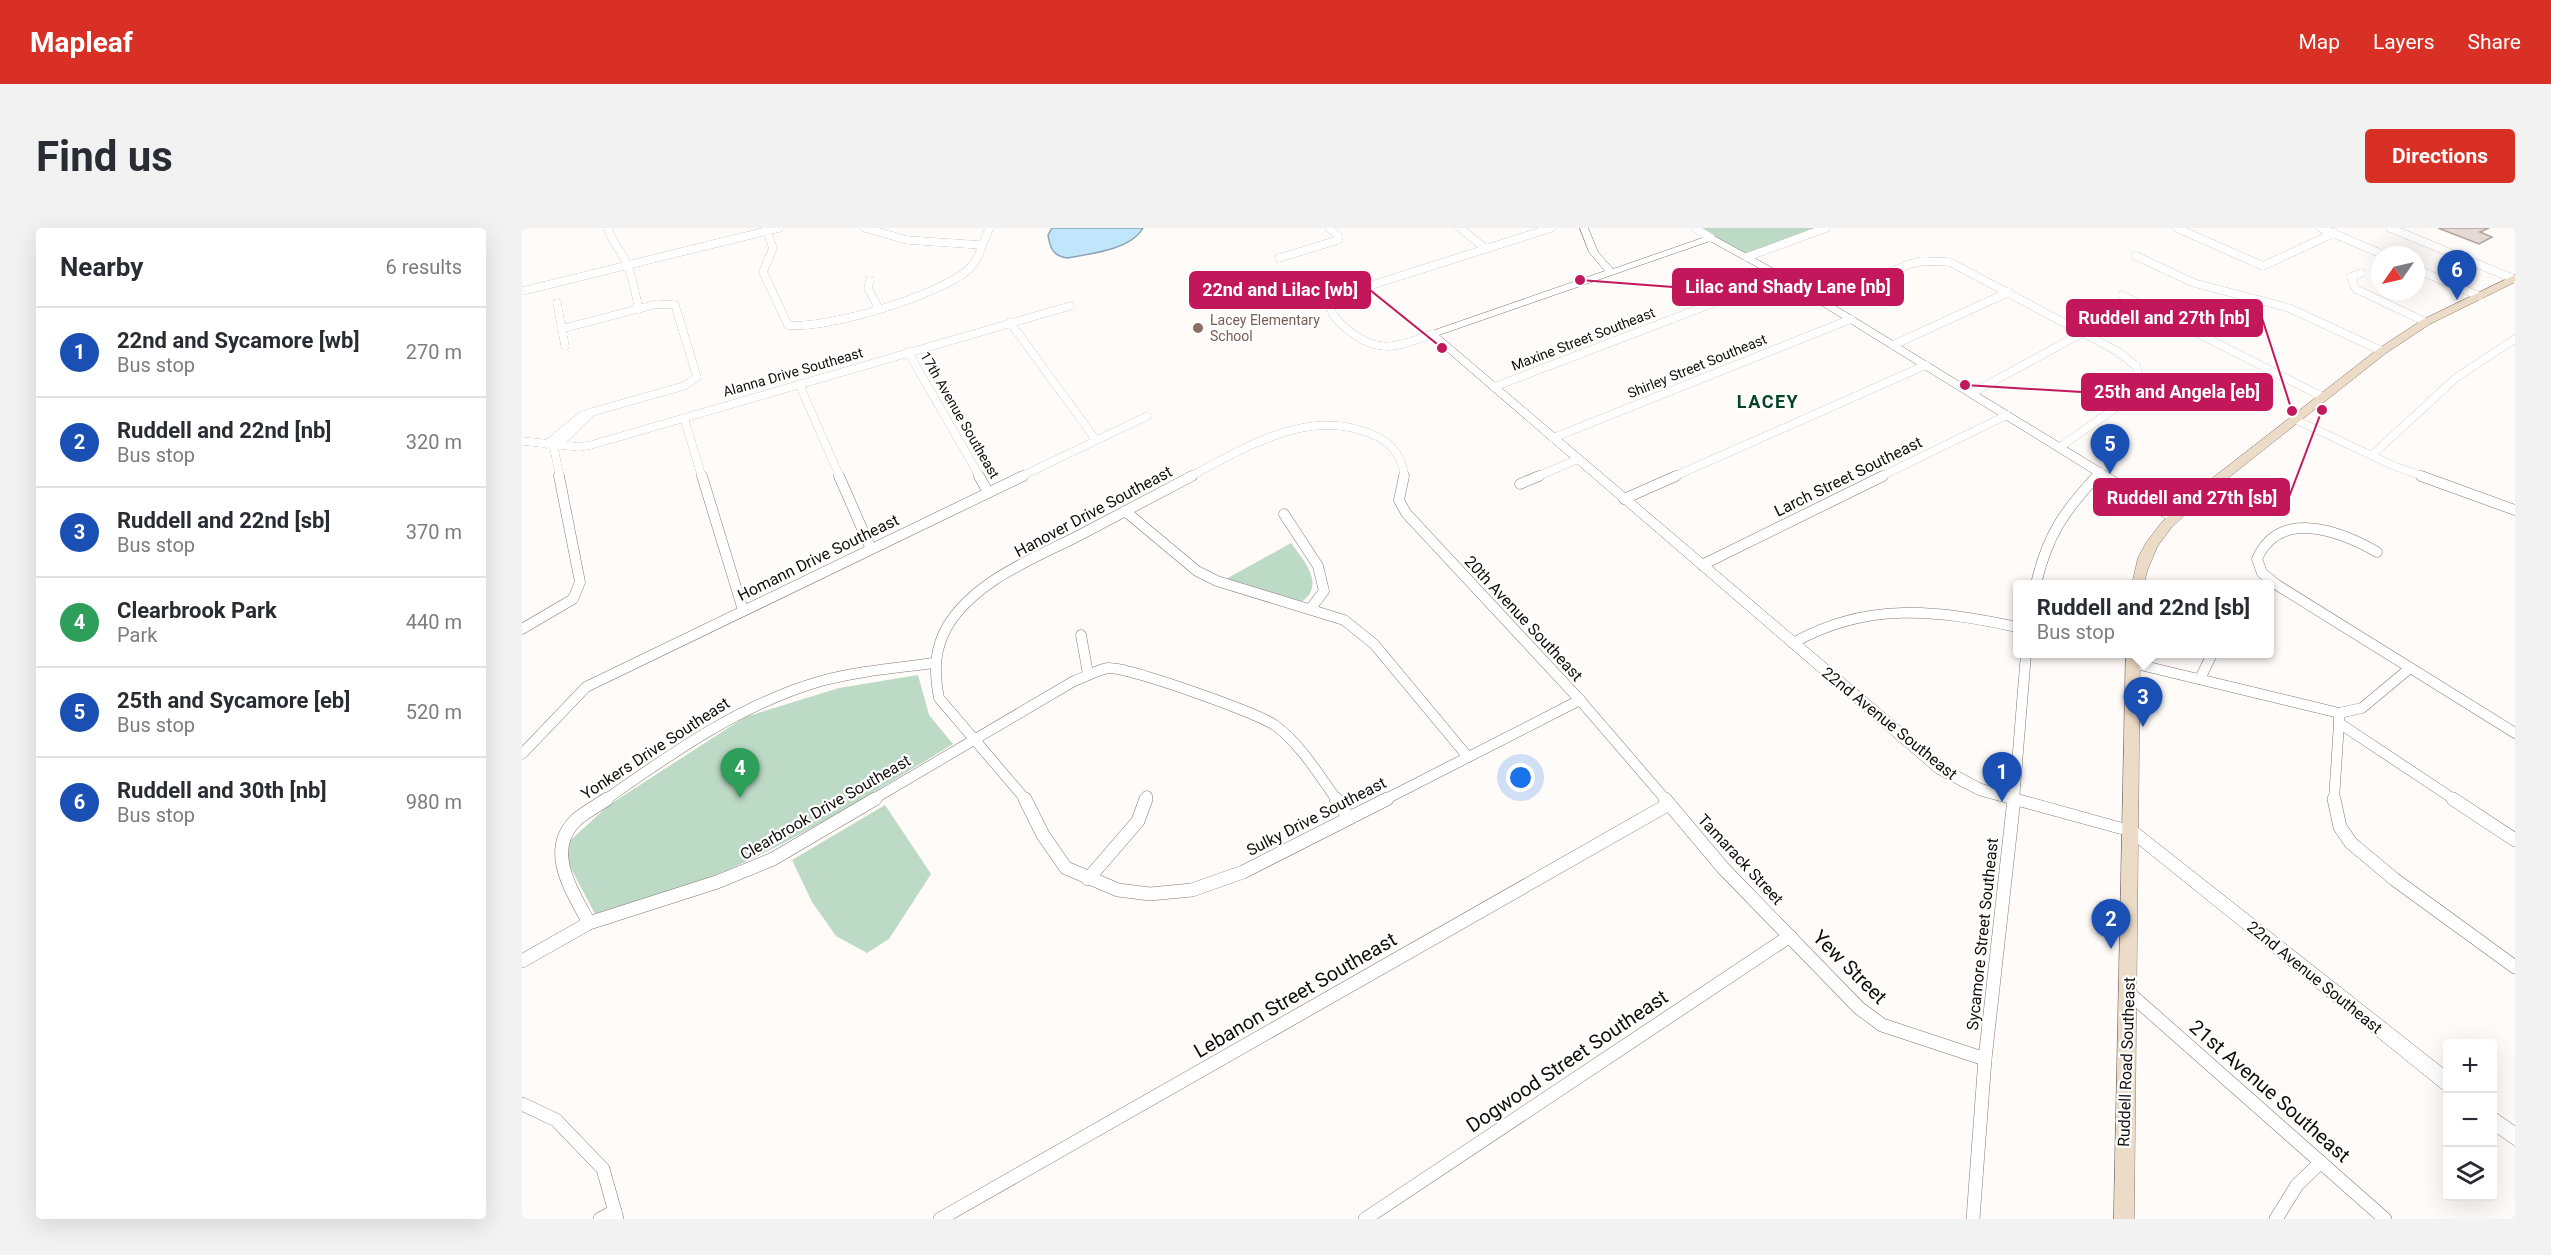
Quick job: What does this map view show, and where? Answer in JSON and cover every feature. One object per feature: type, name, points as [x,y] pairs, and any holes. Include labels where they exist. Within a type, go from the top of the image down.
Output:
[{"type":"main road","points":[[2139,580],[2145,556],[2172,517],[2382,351],[2426,322],[2514,278]]},
{"type":"main road","name":"Ruddell Road Southeast","points":[[2124,1219],[2133,658]]},
{"type":"street","points":[[608,228],[613,245],[623,255],[628,266],[639,309]]},
{"type":"street","points":[[522,291],[779,228]]},
{"type":"street","points":[[865,228],[883,234],[952,245],[981,245]]},
{"type":"street","points":[[767,231],[773,248],[763,272],[788,325],[803,327],[921,295],[953,280],[970,268],[990,228]]},
{"type":"street","points":[[1279,258],[1338,240],[1339,237],[1329,228]]},
{"type":"street","points":[[1460,228],[1486,249]]},
{"type":"street","points":[[1551,228],[1338,297],[1331,304],[1331,312],[1361,342],[1376,348],[1404,344],[1711,238]]},
{"type":"street","points":[[1584,228],[1591,251],[1599,263],[1611,272]]},
{"type":"street","points":[[1695,228],[1820,300],[2172,517]]},
{"type":"street","points":[[1747,257],[1826,228]]},
{"type":"street","points":[[2176,228],[2263,266],[2334,233]]},
{"type":"street","points":[[2321,228],[2371,249]]},
{"type":"street","points":[[2390,228],[2514,278]]},
{"type":"street","points":[[2136,256],[2194,283],[2284,306],[2382,351]]},
{"type":"street","points":[[1820,300],[1922,261],[1950,262],[2084,332],[2131,360],[2141,372],[2142,383],[2134,395],[2060,447]]},
{"type":"street","points":[[2361,273],[2351,278],[2356,289],[2426,322]]},
{"type":"street","points":[[2425,273],[2479,296]]},
{"type":"street","name":"Maxine Street Southeast","points":[[1494,387],[1782,277]]},
{"type":"street","points":[[870,280],[868,288],[878,307]]},
{"type":"street","points":[[1893,345],[2009,292]]},
{"type":"street","points":[[2122,295],[2323,397]]},
{"type":"street","points":[[556,303],[565,346]]},
{"type":"street","points":[[522,628],[573,599],[580,582],[553,444],[592,412],[684,386],[697,377],[675,305],[666,303],[561,329]]},
{"type":"street","name":"Alanna Drive Southeast","points":[[522,441],[591,445],[1070,306]]},
{"type":"street","name":"Shirley Street Southeast","points":[[1553,438],[1851,319]]},
{"type":"street","points":[[1010,322],[1096,440]]},
{"type":"street","points":[[1972,393],[2084,332]]},
{"type":"street","name":"22nd Avenue Southeast","points":[[1432,334],[1941,769],[1978,789],[2132,831],[2443,1079]]},
{"type":"street","points":[[2372,455],[2420,408],[2466,370],[2515,339]]},
{"type":"street","name":"17th Avenue Southeast","points":[[908,352],[988,492]]},
{"type":"street","points":[[1623,499],[1926,365]]},
{"type":"street","points":[[799,384],[871,549]]},
{"type":"street","name":"Larch Street Southeast","points":[[1702,565],[2007,415]]},
{"type":"street","name":"Homann Drive Southeast","points":[[522,754],[564,707],[586,687],[1147,416]]},
{"type":"street","points":[[684,418],[743,610]]},
{"type":"street","points":[[2294,419],[2394,466],[2515,510]]},
{"type":"street","name":"Hanover Drive Southeast","points":[[1059,858],[1043,834],[1025,798],[939,698],[933,680],[934,663],[945,628],[984,587],[1260,440],[1287,429],[1320,425],[1350,427],[1388,444]]},
{"type":"street","name":"20th Avenue Southeast","points":[[1388,444],[1396,452],[1404,470],[1401,507],[1580,700],[1669,804]]},
{"type":"street","points":[[1520,484],[1578,459]]},
{"type":"street","points":[[2037,580],[2042,553],[2050,532],[2072,501],[2101,472]]},
{"type":"street","points":[[1125,511],[1197,571],[1217,581],[1311,608],[1344,621],[1374,644],[1468,757]]},
{"type":"street","points":[[1284,514],[1322,574],[1324,591],[1311,608]]},
{"type":"street","points":[[2271,580],[2260,572],[2256,562],[2258,551],[2290,531],[2303,528],[2340,534],[2377,552]]},
{"type":"street","points":[[2274,582],[2515,733]]},
{"type":"street","points":[[1793,643],[1826,626],[1854,618],[1917,611],[1953,614],[2013,626]]},
{"type":"street","points":[[1081,636],[1088,674],[1109,668],[1138,673],[1274,724],[1299,746],[1349,818]]},
{"type":"street","name":"Sycamore Street Southeast","points":[[1973,1219],[1985,1059],[2014,799],[2026,658]]},
{"type":"street","points":[[2133,658],[2200,680],[2267,692],[2339,718],[2515,840]]},
{"type":"street","points":[[2200,680],[2210,658]]},
{"type":"street","name":"Yonkers Drive Southeast","points":[[589,923],[562,867],[559,851],[561,838],[576,820],[735,714],[775,696],[810,684],[848,676],[934,663]]},
{"type":"street","points":[[2339,718],[2362,708],[2410,668]]},
{"type":"street","name":"Clearbrook Drive Southeast","points":[[522,961],[589,923],[717,882],[774,859],[1088,674]]},
{"type":"street","name":"Sulky Drive Southeast","points":[[1059,858],[1066,868],[1118,890],[1150,894],[1192,890],[1243,872],[1580,700]]},
{"type":"street","points":[[2339,718],[2334,805],[2340,827],[2351,843],[2394,879],[2515,967]]},
{"type":"street","points":[[1088,879],[1138,821],[1147,796]]},
{"type":"street","name":"Tamarack Street","points":[[1669,804],[1723,868],[1790,936]]},
{"type":"street","name":"Lebanon Street Southeast","points":[[940,1219],[1669,804]]},
{"type":"street","name":"Yew Street","points":[[1790,936],[1859,1008],[1882,1025],[1985,1059]]},
{"type":"street","name":"Dogwood Street Southeast","points":[[1365,1219],[1790,936]]},
{"type":"street","name":"21st Avenue Southeast","points":[[2128,993],[2385,1219]]},
{"type":"street","points":[[522,1104],[556,1120],[603,1169],[616,1215],[600,1219]]},
{"type":"street","points":[[2497,1122],[2515,1137]]},
{"type":"street","points":[[2276,1219],[2297,1185],[2321,1162]]},
{"type":"green space","points":[[1699,228],[1819,228],[1744,255]]},
{"type":"green space","points":[[1291,543],[1307,565],[1312,581],[1312,589],[1300,603],[1226,579]]},
{"type":"green space","points":[[918,675],[929,715],[953,744],[845,809],[762,854],[700,881],[596,916],[565,857],[564,846],[609,805],[745,717],[839,688]]},
{"type":"green space","points":[[885,805],[931,874],[889,939],[867,953],[836,936],[812,902],[792,860]]},
{"type":"water","points":[[1052,228],[1143,228],[1129,241],[1109,250],[1067,258],[1055,253],[1051,247],[1048,235]]},
{"type":"building","points":[[2438,228],[2489,228],[2480,232],[2492,237],[2479,244]]},
{"type":"place","name":"Lilac and Shady Lane [nb]","points":[[1580,280]]},
{"type":"place","name":"Ruddell and 30th [nb]","points":[[2457,300]]},
{"type":"place","name":"Lacey Elementary School","points":[[1198,328]]},
{"type":"place","name":"22nd and Lilac [wb]","points":[[1442,348]]},
{"type":"place","name":"25th and Angela [eb]","points":[[1965,385]]},
{"type":"place","name":"Ruddell and 27th [sb]","points":[[2322,410]]},
{"type":"place","name":"Ruddell and 27th [nb]","points":[[2292,411]]},
{"type":"place","name":"25th and Sycamore [eb]","points":[[2110,474]]},
{"type":"place","name":"Ruddell and 22nd [sb]","points":[[2143,727]]},
{"type":"place","name":"Clearbrook Park","points":[[740,798]]},
{"type":"place","name":"22nd and Sycamore [wb]","points":[[2002,802]]},
{"type":"place","name":"Ruddell and 22nd [nb]","points":[[2111,949]]},
{"type":"district","name":"LACEY","points":[[1768,402]]}]
